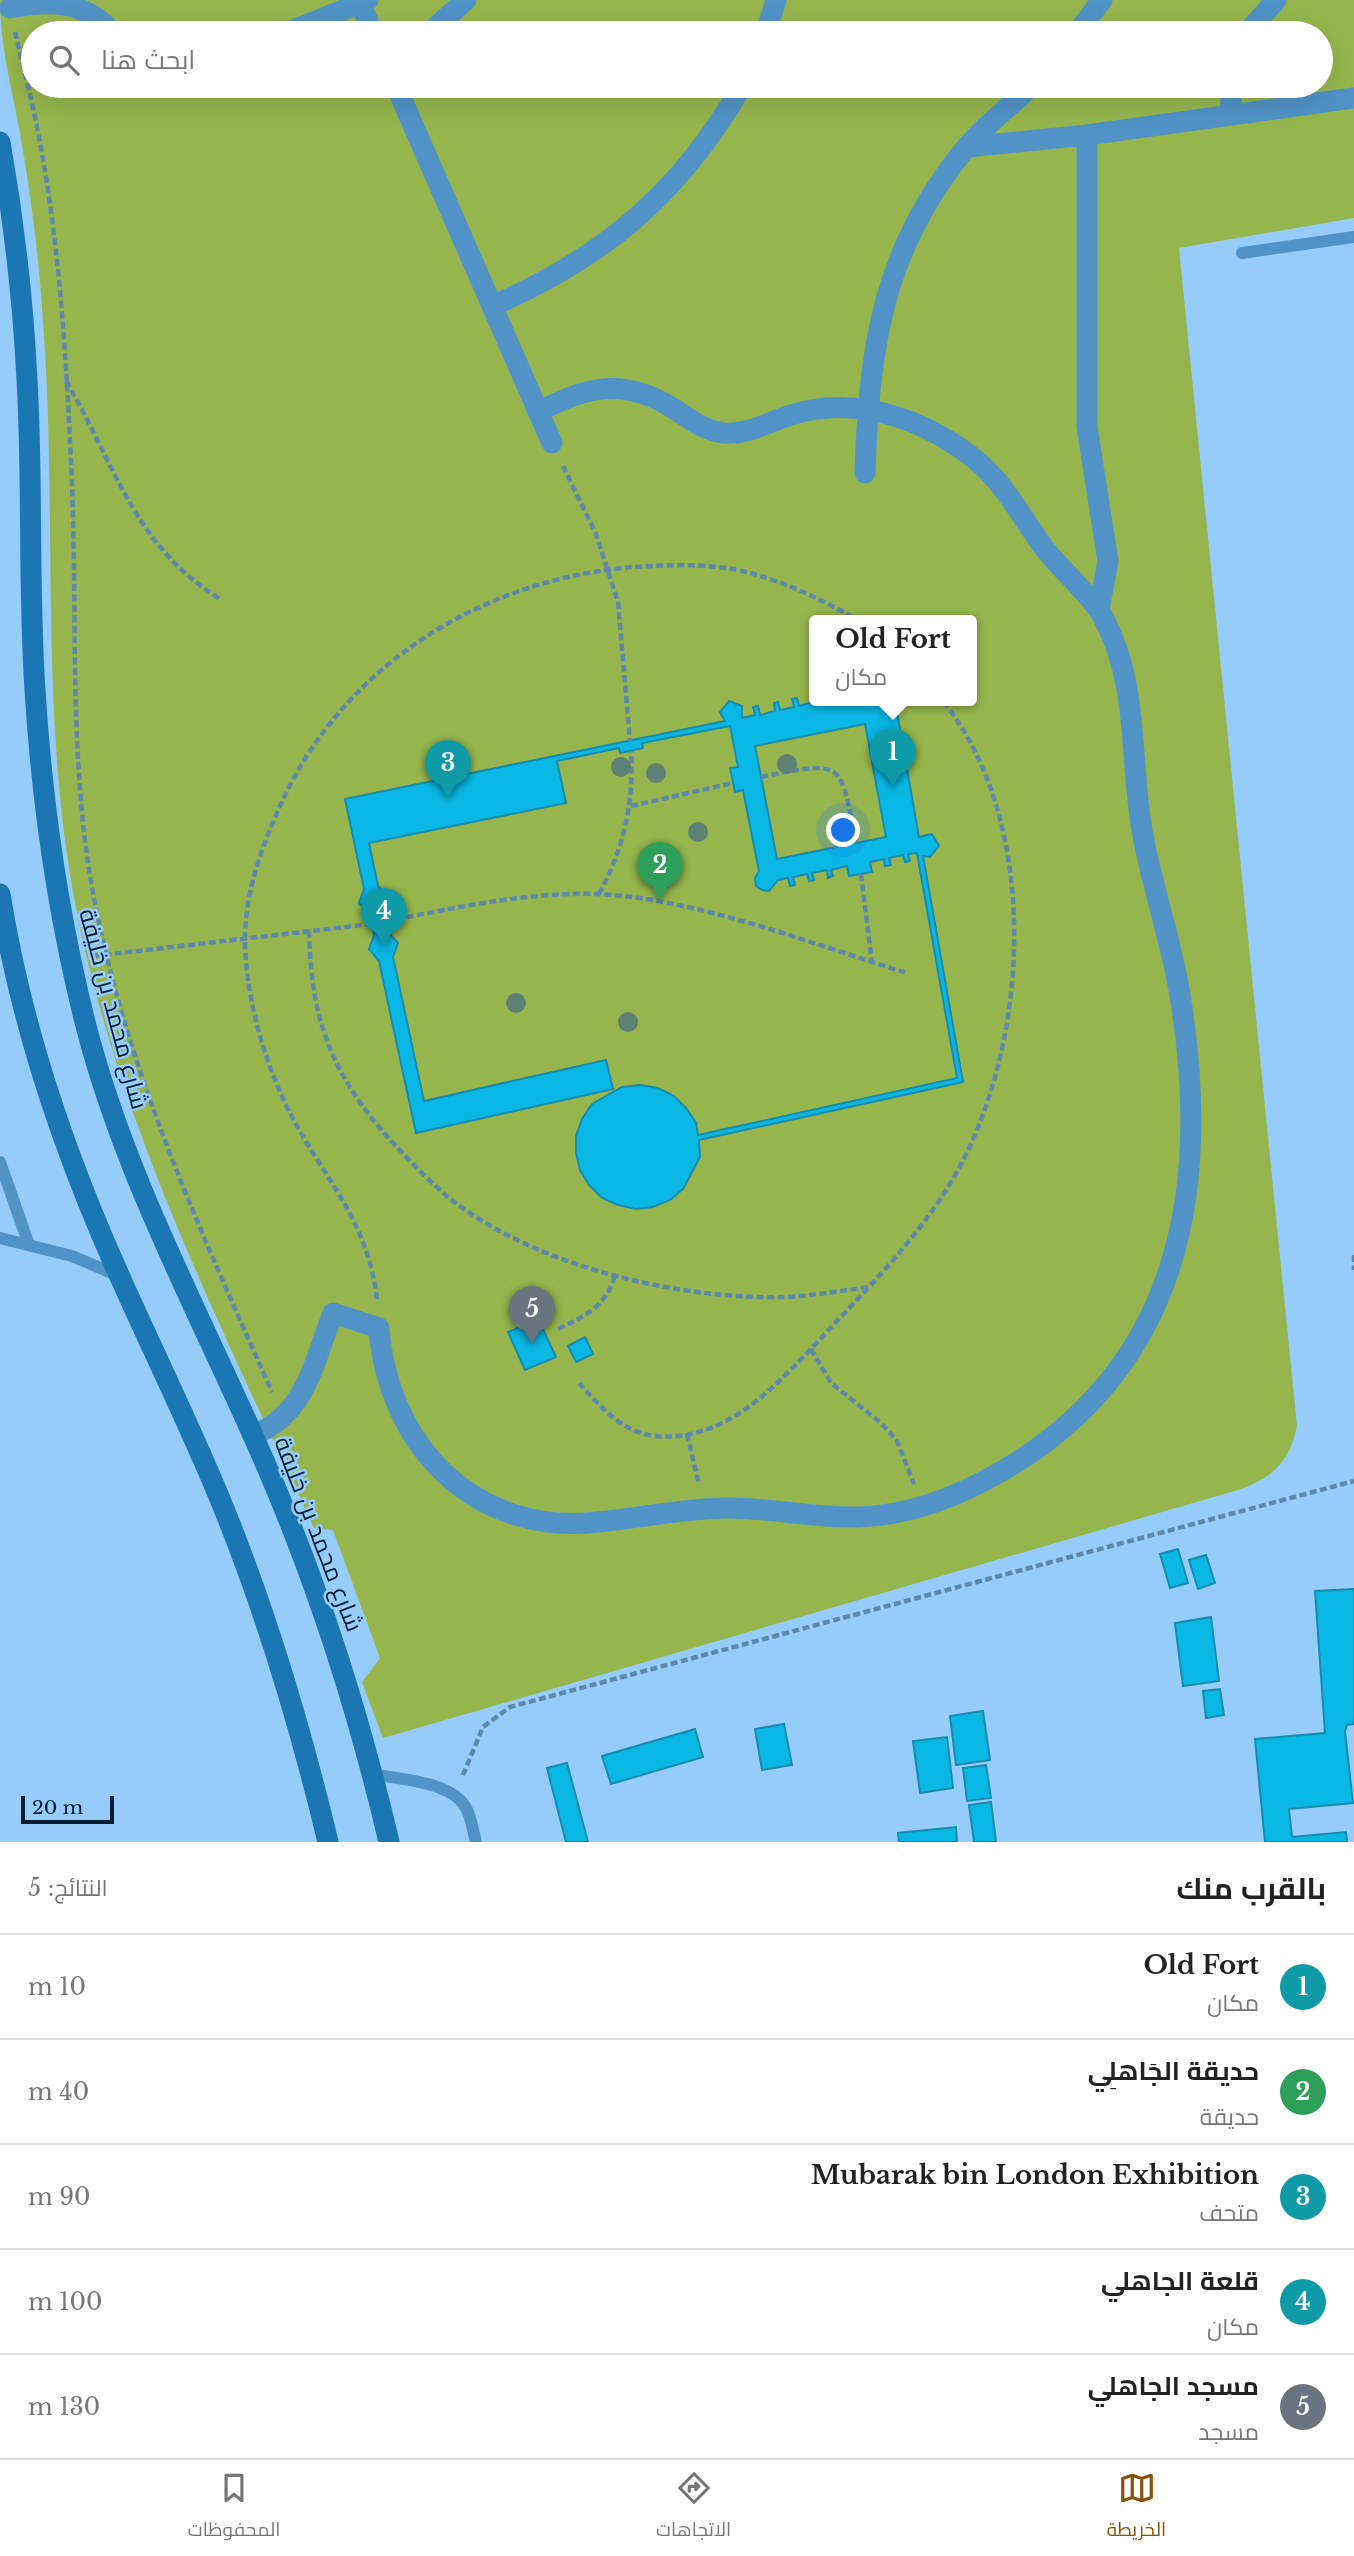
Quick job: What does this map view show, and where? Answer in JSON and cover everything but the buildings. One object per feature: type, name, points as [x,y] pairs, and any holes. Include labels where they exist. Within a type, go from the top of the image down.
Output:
[{"type":"main road","name":"شارع محمد بن خليفة","points":[[0,142],[13,216],[27,383],[35,689],[54,886],[70,960],[86,1027],[110,1105],[142,1189],[253,1435],[328,1625],[373,1774],[389,1842]]},
{"type":"main road","points":[[0,894],[13,967],[33,1044],[68,1149],[119,1276],[220,1500],[272,1633],[328,1842]]},
{"type":"street","points":[[442,21],[466,0]]},
{"type":"street","points":[[769,21],[776,0]]},
{"type":"street","points":[[1086,21],[1102,0]]},
{"type":"street","points":[[1258,21],[1276,0]]},
{"type":"street","points":[[10,8],[42,1],[65,2],[86,10],[99,21]]},
{"type":"street","points":[[317,21],[364,3],[369,21]]},
{"type":"street","points":[[401,98],[552,443]]},
{"type":"street","points":[[492,306],[538,286],[581,262],[640,216],[692,163],[734,98]]},
{"type":"street","points":[[865,473],[867,408],[877,327],[902,250],[942,179],[967,147],[1018,98]]},
{"type":"street","points":[[1230,115],[1231,98]]},
{"type":"street","points":[[967,147],[1087,135],[1354,98]]},
{"type":"street","points":[[1087,135],[1087,427],[1108,561],[1099,609]]},
{"type":"street","points":[[253,1435],[284,1419],[302,1393],[333,1313],[379,1328],[386,1378],[404,1424],[434,1463],[482,1501],[539,1521],[569,1524],[705,1508],[759,1508],[856,1517],[915,1509],[1002,1471],[1041,1445],[1086,1405],[1116,1368],[1149,1318],[1164,1286],[1185,1217],[1192,1138],[1182,1007],[1142,834],[1136,789],[1132,708],[1126,674],[1099,609],[1057,566],[1008,490],[980,461],[946,438],[908,420],[867,408],[816,409],[748,431],[729,433],[709,430],[652,397],[605,387],[581,392],[538,412]]},
{"type":"lane","points":[[1242,253],[1354,237]]},
{"type":"lane","points":[[0,1163],[29,1245]]},
{"type":"lane","points":[[0,1238],[72,1256],[119,1276]]},
{"type":"lane","points":[[373,1774],[436,1787],[455,1795],[467,1810],[476,1842]]},
{"type":"path","points":[[10,8],[21,60]]},
{"type":"path","points":[[29,98],[45,174],[57,264],[72,482],[79,767],[88,861],[107,955],[128,1038],[156,1120],[284,1419]]},
{"type":"path","points":[[65,380],[140,523],[183,573],[220,599]]},
{"type":"path","points":[[552,443],[610,569],[623,636],[630,741]]},
{"type":"path","points":[[379,1328],[372,1265],[362,1235],[348,1206],[285,1103],[265,1049],[251,994],[245,937],[255,875],[274,816],[303,761],[339,711],[383,667],[434,630],[489,601],[548,581],[610,569],[676,564],[741,571],[804,590],[849,615]]},
{"type":"path","points":[[579,1383],[606,1413],[636,1431],[670,1436],[687,1434],[718,1424],[747,1409],[764,1396],[811,1349],[911,1241],[957,1169],[974,1136],[996,1077],[1009,1017],[1015,943],[1013,894],[1002,833],[984,774],[947,706]]},
{"type":"path","points":[[599,894],[618,855],[631,806],[631,751]]},
{"type":"path","points":[[761,777],[820,766],[836,774],[845,788],[856,843]]},
{"type":"path","points":[[631,806],[733,783]]},
{"type":"path","points":[[861,874],[872,963]]},
{"type":"path","points":[[386,921],[508,898],[599,894],[644,898],[689,907],[907,974]]},
{"type":"path","points":[[70,960],[245,937],[372,924]]},
{"type":"path","points":[[309,930],[315,1001],[325,1035],[350,1089],[386,1136],[457,1205],[542,1250],[615,1275],[676,1289],[759,1297],[800,1297],[869,1287]]},
{"type":"path","points":[[1354,1255],[1354,1270]]},
{"type":"path","points":[[558,1329],[598,1307],[612,1287],[615,1275]]},
{"type":"path","points":[[811,1349],[831,1383],[881,1423],[897,1441],[908,1462],[914,1485],[915,1509]]},
{"type":"path","points":[[687,1434],[705,1508]]},
{"type":"path","points":[[455,1795],[483,1727],[510,1707],[1354,1481]]},
{"type":"green space","points":[[0,0],[1354,0],[1354,218],[1179,248],[1297,1426],[1290,1449],[1278,1467],[1261,1480],[1238,1490],[383,1738],[362,1682],[380,1658],[333,1530],[314,1528],[203,1287],[137,1123],[109,1040],[86,955],[69,868],[55,733],[47,390],[39,274],[28,180],[4,50]]},
{"type":"place","name":"Old Fort","points":[[893,787]]},
{"type":"place","name":"Mubarak bin London Exhibition","points":[[448,798]]},
{"type":"place","name":"حديقة الجَاهلِي","points":[[660,900]]},
{"type":"place","name":"قلعة الجاهلي","points":[[384,946]]},
{"type":"place","name":"مسجد الجاهلي","points":[[532,1344]]}]
